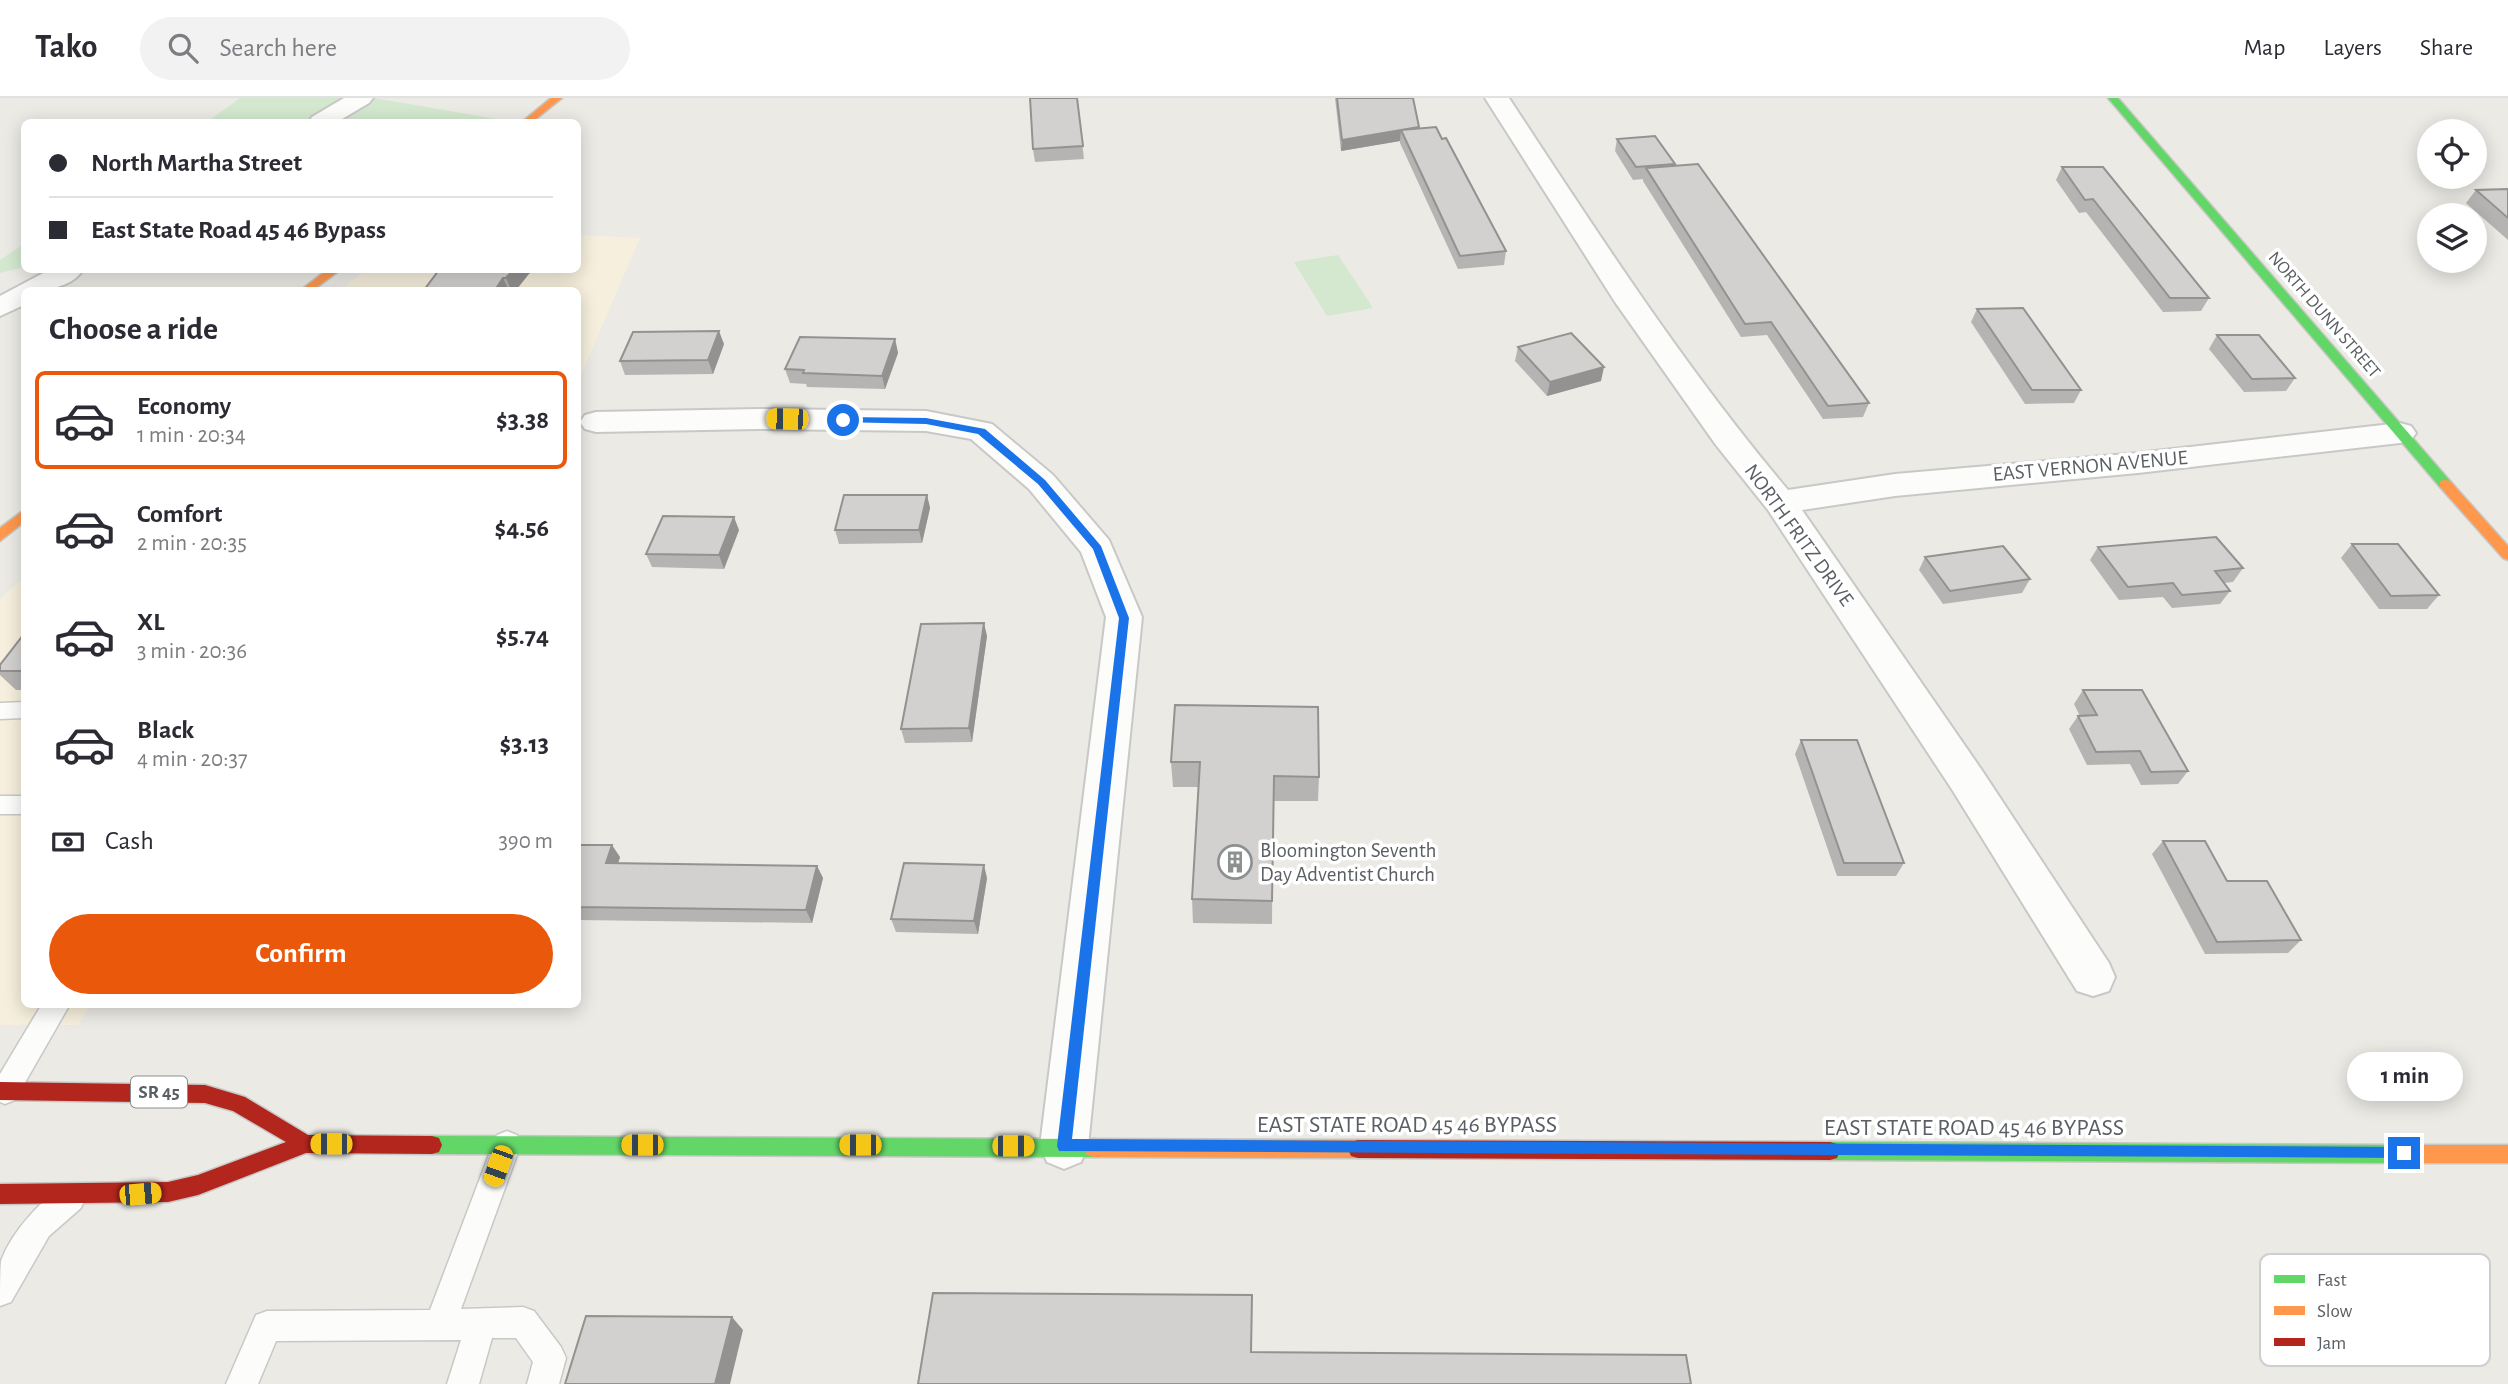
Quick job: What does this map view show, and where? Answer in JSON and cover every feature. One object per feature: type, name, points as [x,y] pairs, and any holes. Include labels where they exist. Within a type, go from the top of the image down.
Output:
[{"type":"main road","points":[[531,119],[557,98]]},
{"type":"main road","name":"NORTH DUNN STREET","points":[[2113,98],[2508,555]]},
{"type":"main road","points":[[310,287],[330,273]]},
{"type":"main road","points":[[0,536],[21,517]]},
{"type":"main road","name":"SR 45","points":[[3,1091],[205,1094],[238,1103],[306,1144]]},
{"type":"main road","name":"EAST STATE ROAD 45 46 BYPASS","points":[[0,1194],[168,1192],[198,1185],[306,1144],[2508,1154]]},
{"type":"street","points":[[326,119],[361,98]]},
{"type":"street","name":"NORTH FRITZ DRIVE","points":[[1507,99],[1629,302],[1727,438],[1780,502],[1967,780],[2093,977]]},
{"type":"street","points":[[37,287],[63,273]]},
{"type":"street","points":[[0,307],[21,296]]},
{"type":"street","points":[[596,422],[759,419],[926,421],[981,431],[1041,482],[1097,548],[1124,618],[1064,1146]]},
{"type":"street","name":"EAST VERNON AVENUE","points":[[1780,502],[1895,485],[2138,463],[2400,433]]},
{"type":"lane","points":[[0,711],[21,710]]},
{"type":"lane","points":[[0,805],[21,805]]},
{"type":"lane","points":[[3,1091],[55,1008]]},
{"type":"lane","points":[[440,1325],[506,1144]]},
{"type":"lane","points":[[0,1291],[39,1226],[76,1194]]},
{"type":"lane","points":[[242,1384],[267,1325],[523,1322],[550,1358],[542,1384]]},
{"type":"lane","points":[[463,1384],[481,1323]]},
{"type":"shaded area","points":[[581,235],[640,238],[581,375],[581,287],[345,287],[361,273],[581,273]]},
{"type":"shaded area","points":[[21,580],[21,1008],[89,1008],[78,1025],[0,1025],[0,599]]},
{"type":"green space","points":[[240,98],[374,98],[496,119],[211,119]]},
{"type":"green space","points":[[21,246],[21,268],[0,273],[0,260]]},
{"type":"green space","points":[[1338,255],[1373,308],[1327,316],[1294,262]]},
{"type":"building","points":[[1030,98],[1077,98],[1083,146],[1033,149]]},
{"type":"building","points":[[1337,98],[1413,98],[1419,127],[1342,140]]},
{"type":"building","points":[[1436,127],[1442,139],[1446,138],[1506,251],[1460,256],[1401,130]]},
{"type":"building","points":[[1655,136],[1675,164],[1636,167],[1617,139]]},
{"type":"building","points":[[1698,164],[1869,403],[1828,406],[1771,322],[1745,324],[1646,168]]},
{"type":"building","points":[[2062,167],[2103,167],[2209,298],[2170,298],[2093,199],[2085,200]]},
{"type":"building","points":[[2508,189],[2508,218],[2476,190]]},
{"type":"building","points":[[437,273],[510,273],[497,287],[426,287]]},
{"type":"building","points":[[2023,308],[2081,390],[2032,390],[1977,309]]},
{"type":"building","points":[[719,331],[708,360],[620,361],[633,332]]},
{"type":"building","points":[[1571,333],[1604,367],[1550,382],[1518,347]]},
{"type":"building","points":[[2217,335],[2259,335],[2295,378],[2252,379]]},
{"type":"building","points":[[800,337],[895,339],[882,376],[803,373],[804,370],[785,369]]},
{"type":"building","points":[[844,495],[927,495],[919,530],[835,530]]},
{"type":"building","points":[[663,516],[734,517],[719,555],[646,554]]},
{"type":"building","points":[[2216,537],[2243,568],[2215,571],[2230,591],[2182,595],[2173,583],[2128,587],[2098,547]]},
{"type":"building","points":[[2352,544],[2398,544],[2439,595],[2391,596]]},
{"type":"building","points":[[2003,546],[2030,579],[1950,591],[1925,557]]},
{"type":"building","points":[[984,623],[969,728],[901,729],[921,624]]},
{"type":"building","points":[[21,638],[21,671],[0,671],[0,665]]},
{"type":"building","points":[[2083,690],[2142,690],[2188,771],[2151,772],[2140,751],[2096,752],[2078,716],[2097,715]]},
{"type":"building","name":"Bloomington Seventh Day Adventist Church","points":[[1175,705],[1318,707],[1319,777],[1274,776],[1272,901],[1192,899],[1200,762],[1171,762]]},
{"type":"building","points":[[1801,740],[1857,740],[1904,863],[1844,863]]},
{"type":"building","points":[[2163,841],[2205,841],[2227,881],[2267,881],[2301,940],[2217,942]]},
{"type":"building","points":[[581,845],[612,845],[606,863],[817,866],[806,910],[581,907]]},
{"type":"building","points":[[904,863],[984,865],[974,921],[891,919]]},
{"type":"building","points":[[933,1293],[1252,1295],[1251,1352],[1686,1355],[1691,1384],[918,1384]]},
{"type":"building","points":[[586,1316],[732,1317],[715,1384],[565,1384]]},
{"type":"traffic: fast","points":[[2113,98],[2445,484]]},
{"type":"traffic: fast","points":[[432,1145],[1094,1148]]},
{"type":"traffic: fast","points":[[1830,1151],[2399,1154]]},
{"type":"traffic: slow","points":[[531,119],[557,98]]},
{"type":"traffic: slow","points":[[310,287],[330,273]]},
{"type":"traffic: slow","points":[[2445,484],[2508,555]]},
{"type":"traffic: slow","points":[[0,536],[21,518]]},
{"type":"traffic: slow","points":[[1094,1148],[1358,1149]]},
{"type":"traffic: slow","points":[[2399,1154],[2508,1154]]},
{"type":"traffic: jam","points":[[0,1091],[205,1094],[238,1103],[306,1144]]},
{"type":"traffic: jam","points":[[0,1194],[168,1192],[198,1185],[306,1144],[432,1145]]},
{"type":"traffic: jam","points":[[1358,1149],[1830,1151]]},
{"type":"place","name":"Bloomington Seventh Day Adventist Church","points":[[1235,862]]},
{"type":"route","points":[[843,420],[926,421],[981,431],[1041,482],[1097,548],[1124,618],[1064,1146],[2404,1153]]}]
